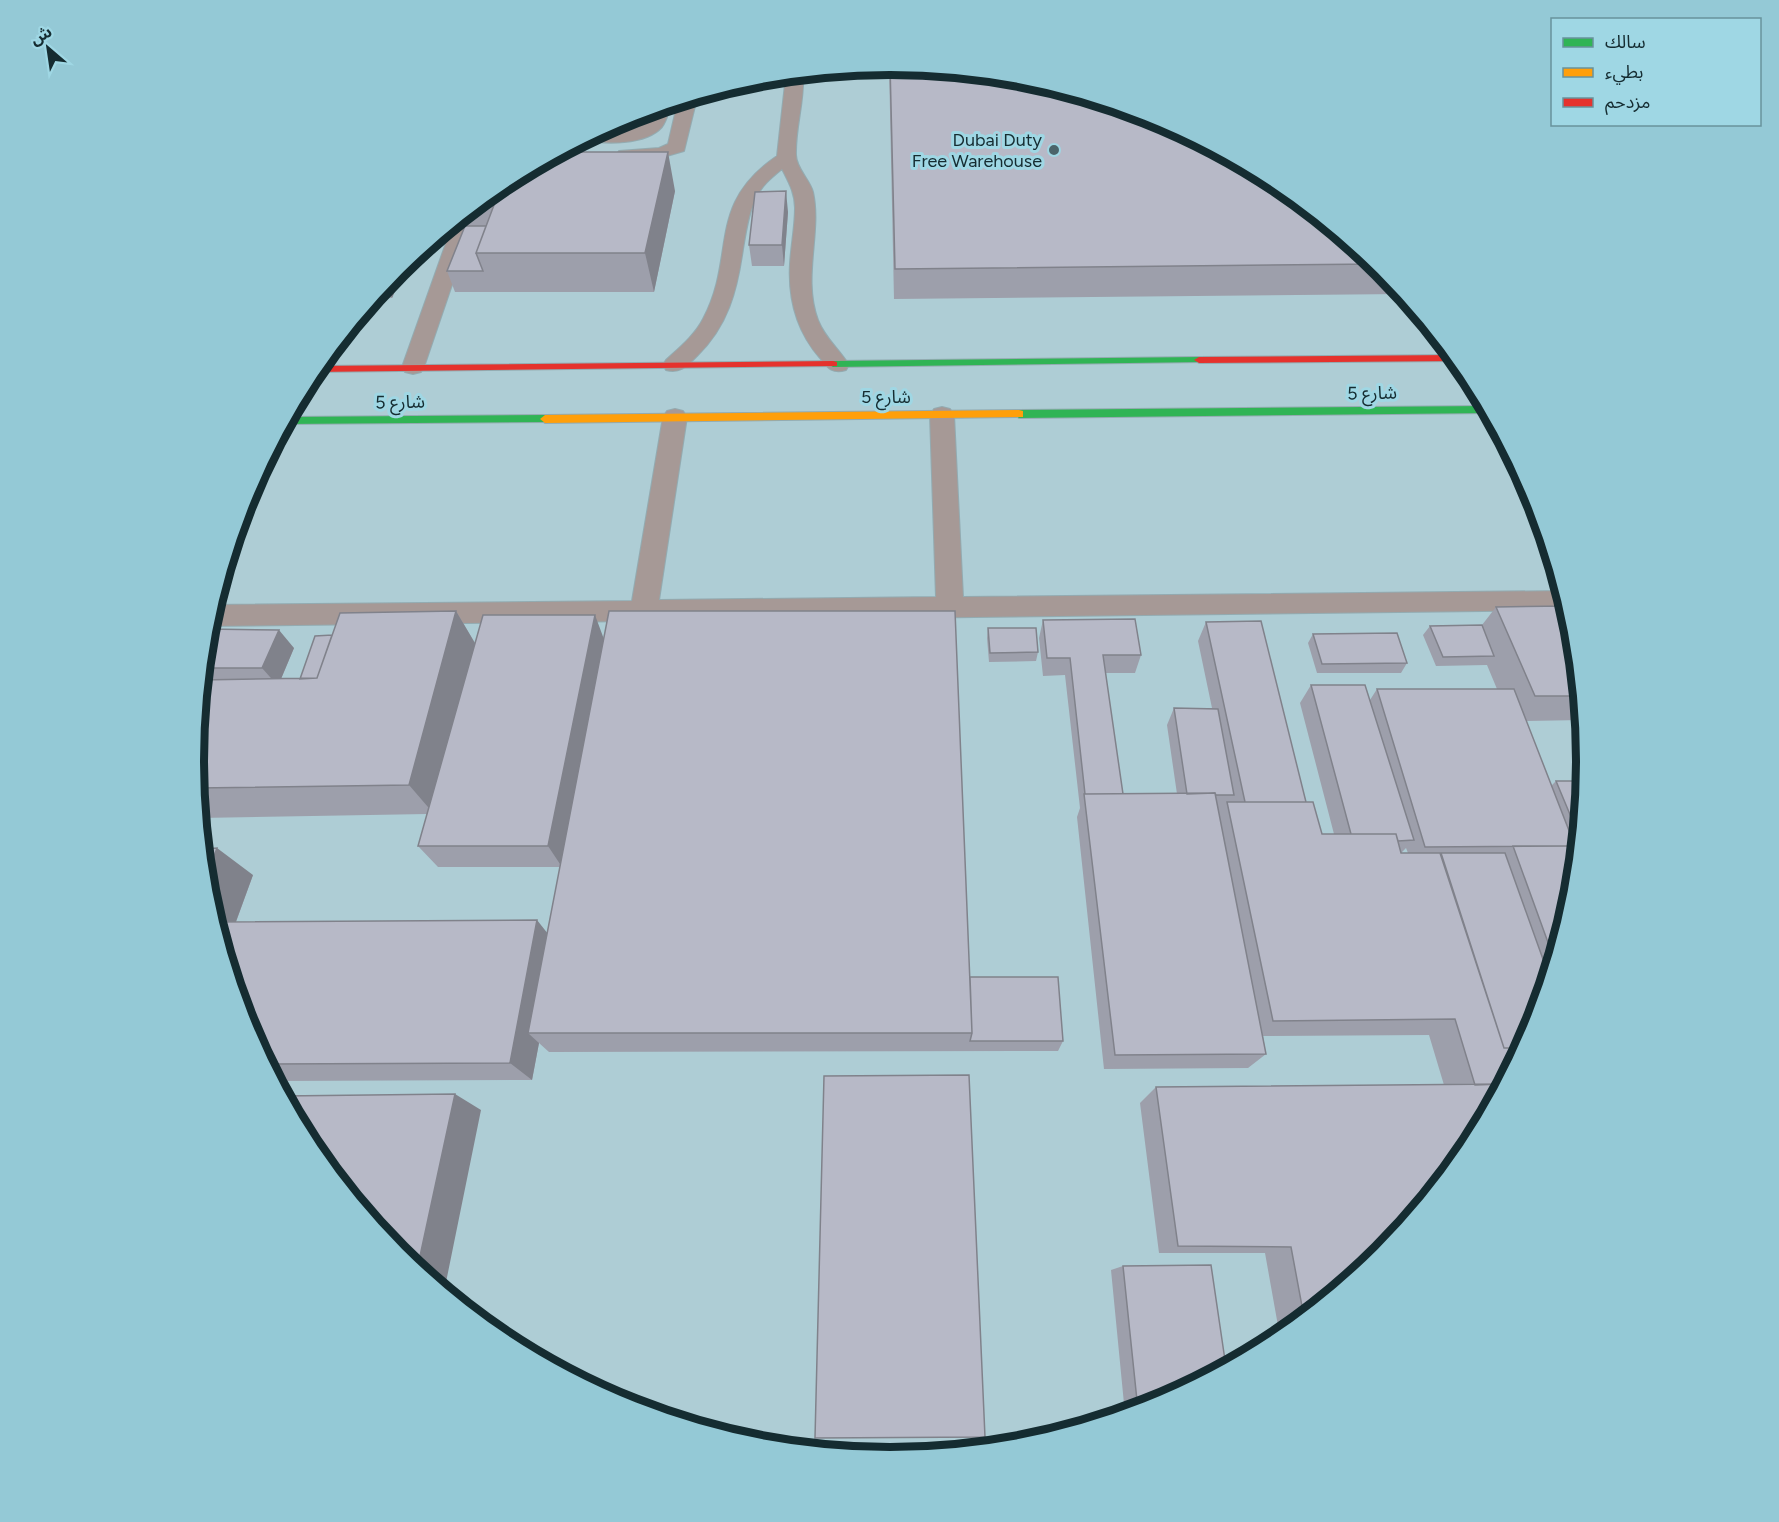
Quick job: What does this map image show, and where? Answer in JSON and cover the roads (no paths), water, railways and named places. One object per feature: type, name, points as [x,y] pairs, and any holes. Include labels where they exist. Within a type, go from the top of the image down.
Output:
[{"type":"street","name":"شارع 5","points":[[327,369],[1445,358]]},
{"type":"street","points":[[496,384],[518,367]]},
{"type":"street","points":[[489,405],[496,418]]},
{"type":"street","name":"شارع 5","points":[[293,422],[496,418],[1479,410]]},
{"type":"lane","points":[[794,82],[786,158],[803,190],[805,209],[800,266],[802,296],[807,320],[819,343],[838,365]]},
{"type":"lane","points":[[609,155],[656,155],[678,147],[686,106]]},
{"type":"lane","points":[[611,135],[638,134],[650,129],[659,115]]},
{"type":"lane","points":[[674,365],[697,343],[714,320],[731,264],[742,207],[751,189],[766,172],[786,158]]},
{"type":"lane","points":[[413,367],[461,229]]},
{"type":"lane","points":[[942,415],[950,607]]},
{"type":"lane","points":[[644,611],[675,417]]},
{"type":"lane","points":[[220,616],[1556,601]]},
{"type":"place","name":"Dubai Duty Free Warehouse","points":[[1054,150]]}]
